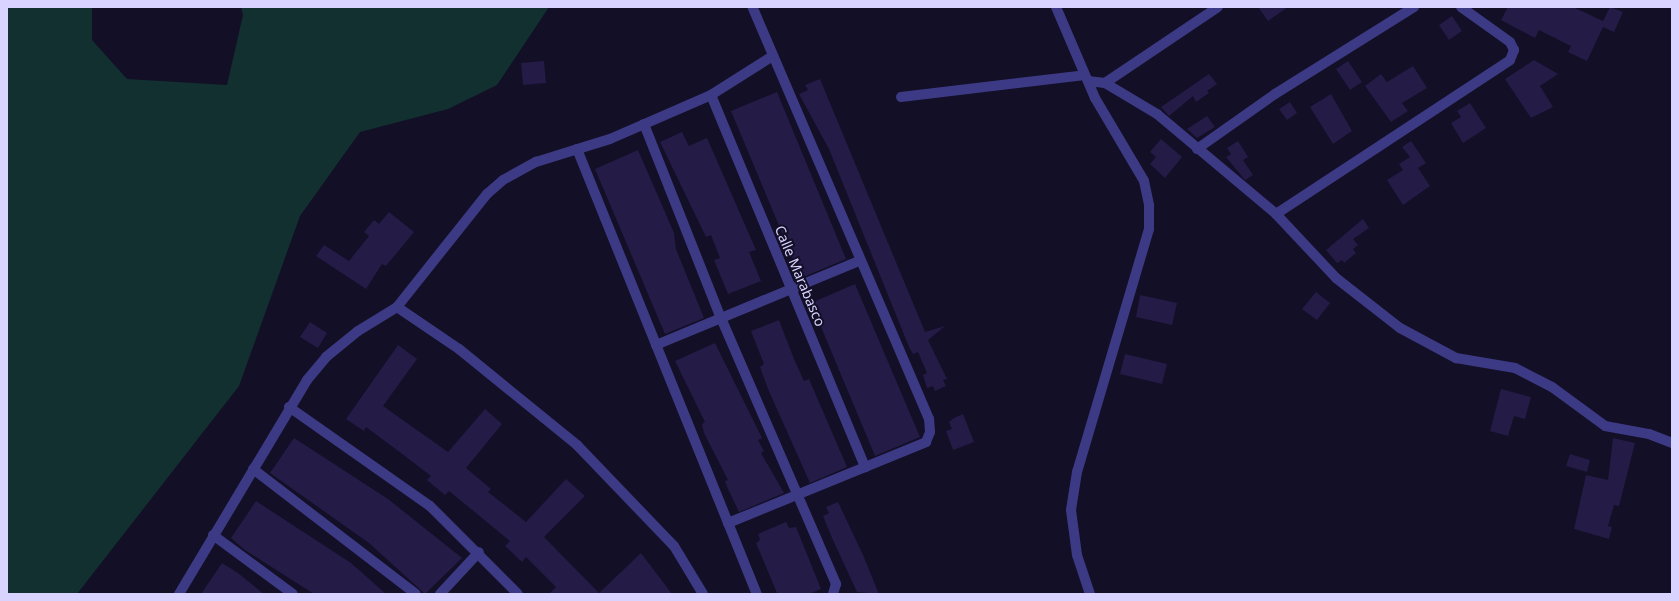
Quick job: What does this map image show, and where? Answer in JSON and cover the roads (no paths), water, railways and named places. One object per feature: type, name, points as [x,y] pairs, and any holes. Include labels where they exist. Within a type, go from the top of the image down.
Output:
[{"type":"street","points":[[728,523],[926,442],[930,432],[929,419],[771,57],[752,7]]},
{"type":"street","points":[[1105,83],[1218,7]]},
{"type":"street","points":[[1197,149],[1275,94],[1414,7]]},
{"type":"street","points":[[1276,214],[1510,60],[1514,50],[1510,42],[1461,7]]},
{"type":"street","points":[[1059,8],[1086,78],[1144,181],[1149,205],[1148,228],[1077,472],[1071,510],[1077,555],[1090,594]]},
{"type":"street","points":[[179,594],[289,407],[326,357],[358,330],[397,307],[487,194],[518,171],[644,124],[711,95],[771,57]]},
{"type":"street","points":[[902,97],[1086,78],[1105,83],[1157,114],[1276,214],[1336,278],[1400,328],[1456,358],[1515,368],[1552,387],[1604,426],[1649,434],[1672,443]]},
{"type":"street","name":"Calle Marabasco","points":[[711,95],[790,290],[865,467]]},
{"type":"street","points":[[644,124],[721,318],[836,584],[834,594]]},
{"type":"street","points":[[577,149],[757,594]]},
{"type":"street","points":[[656,345],[859,261]]},
{"type":"street","points":[[397,307],[476,363],[577,445],[674,546],[703,594]]},
{"type":"street","points":[[289,407],[430,506],[479,552],[518,594]]},
{"type":"street","points":[[253,469],[416,594]]},
{"type":"street","points":[[213,535],[293,594]]},
{"type":"street","points":[[440,594],[479,552]]}]
